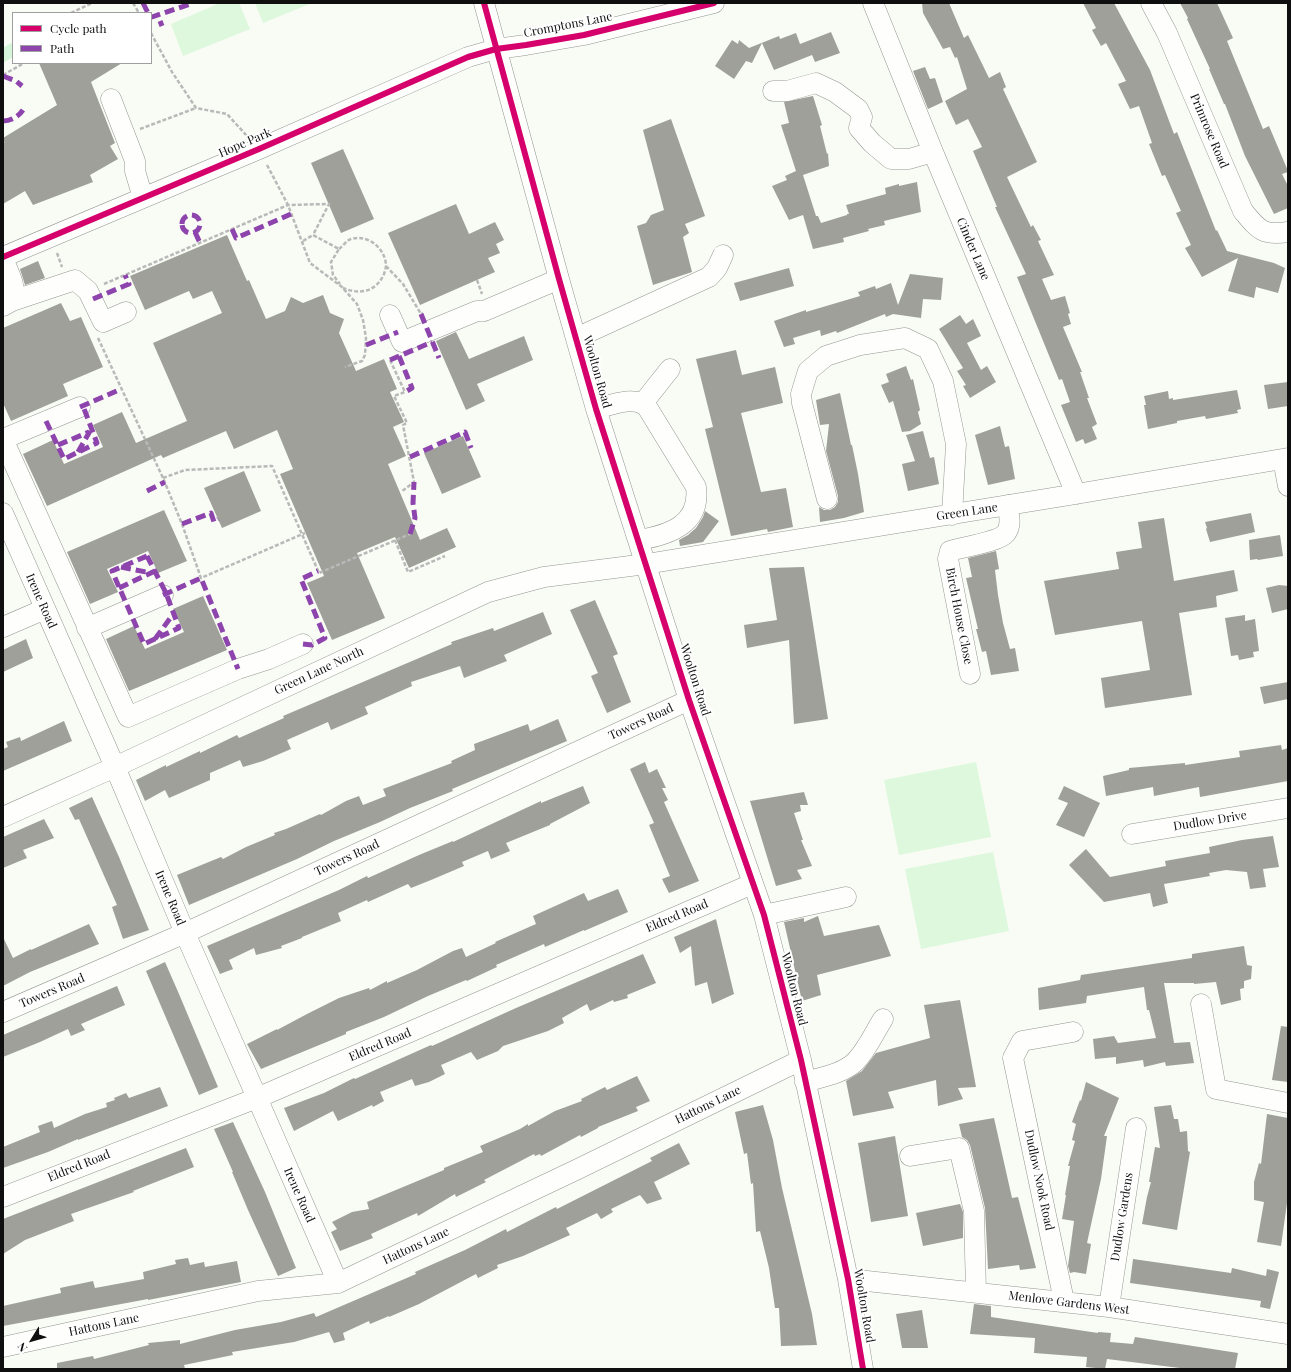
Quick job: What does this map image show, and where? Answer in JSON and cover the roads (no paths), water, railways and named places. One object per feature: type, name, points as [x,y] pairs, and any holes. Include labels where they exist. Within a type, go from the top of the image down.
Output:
[{"type":"street","name":"Woolton Road","points":[[484,3],[596,410],[689,700],[764,915],[801,1060],[848,1279],[863,1369]]},
{"type":"street","name":"Cinder Lane","points":[[873,3],[933,152],[1076,494]]},
{"type":"street","name":"Primrose Road","points":[[1151,3],[1167,33],[1243,211],[1258,229],[1277,233],[1288,232]]},
{"type":"street","name":"Cromptons Lane","points":[[496,49],[584,35],[709,4]]},
{"type":"street","name":"Hope Park","points":[[3,258],[258,149],[456,61],[496,49]]},
{"type":"street","points":[[773,91],[787,91],[816,84],[835,92],[858,109],[862,117],[859,128],[872,143],[890,159],[909,159],[933,152]]},
{"type":"street","points":[[111,99],[135,161],[135,170],[144,198]]},
{"type":"street","points":[[576,338],[709,277],[717,268],[723,255]]},
{"type":"street","points":[[3,258],[13,285],[14,297],[8,304]]},
{"type":"street","points":[[390,315],[402,342],[477,311],[484,311],[559,279]]},
{"type":"street","points":[[8,304],[75,280],[88,291],[103,322],[126,312]]},
{"type":"street","points":[[827,499],[802,403],[801,394],[808,372],[826,356],[860,345],[905,338],[928,349],[943,381],[956,444],[952,514]]},
{"type":"street","points":[[643,403],[670,369]]},
{"type":"street","points":[[596,410],[624,402],[643,403],[647,407],[696,487],[697,495],[695,506],[688,520],[666,535],[638,540]]},
{"type":"street","points":[[80,407],[3,439],[128,717],[238,669],[270,659],[302,644]]},
{"type":"street","points":[[1285,458],[1288,486]]},
{"type":"street","name":"Green Lane","points":[[646,564],[1076,494],[1285,458]]},
{"type":"street","name":"Birch House Close","points":[[970,674],[948,559],[950,551],[996,540],[1006,533],[1010,522],[1008,505]]},
{"type":"street","name":"Irene Road","points":[[3,513],[115,767],[184,933],[338,1282]]},
{"type":"street","name":"Green Lane North","points":[[3,817],[115,767],[418,616],[488,592],[537,578],[646,564]]},
{"type":"street","points":[[87,628],[163,595]]},
{"type":"street","points":[[3,627],[45,609]]},
{"type":"street","name":"Towers Road","points":[[3,1012],[184,933],[689,700]]},
{"type":"street","name":"Dudlow Drive","points":[[1132,834],[1288,808]]},
{"type":"street","name":"Eldred Road","points":[[3,1197],[256,1098],[752,884]]},
{"type":"street","points":[[764,915],[846,897]]},
{"type":"street","points":[[1201,1004],[1216,1090],[1288,1103]]},
{"type":"street","points":[[805,1082],[833,1074],[854,1063],[861,1055],[883,1019]]},
{"type":"street","name":"Dudlow Nook Road","points":[[1064,1301],[1013,1058],[1022,1041],[1073,1032]]},
{"type":"street","name":"Hattons Lane","points":[[3,1347],[258,1291],[338,1282],[571,1172],[801,1060]]},
{"type":"street","name":"Dudlow Gardens","points":[[1109,1307],[1136,1128]]},
{"type":"street","points":[[910,1156],[959,1148],[974,1211],[976,1292]]},
{"type":"street","name":"Menlove Gardens West","points":[[848,1279],[1064,1301],[1288,1334]]}]
